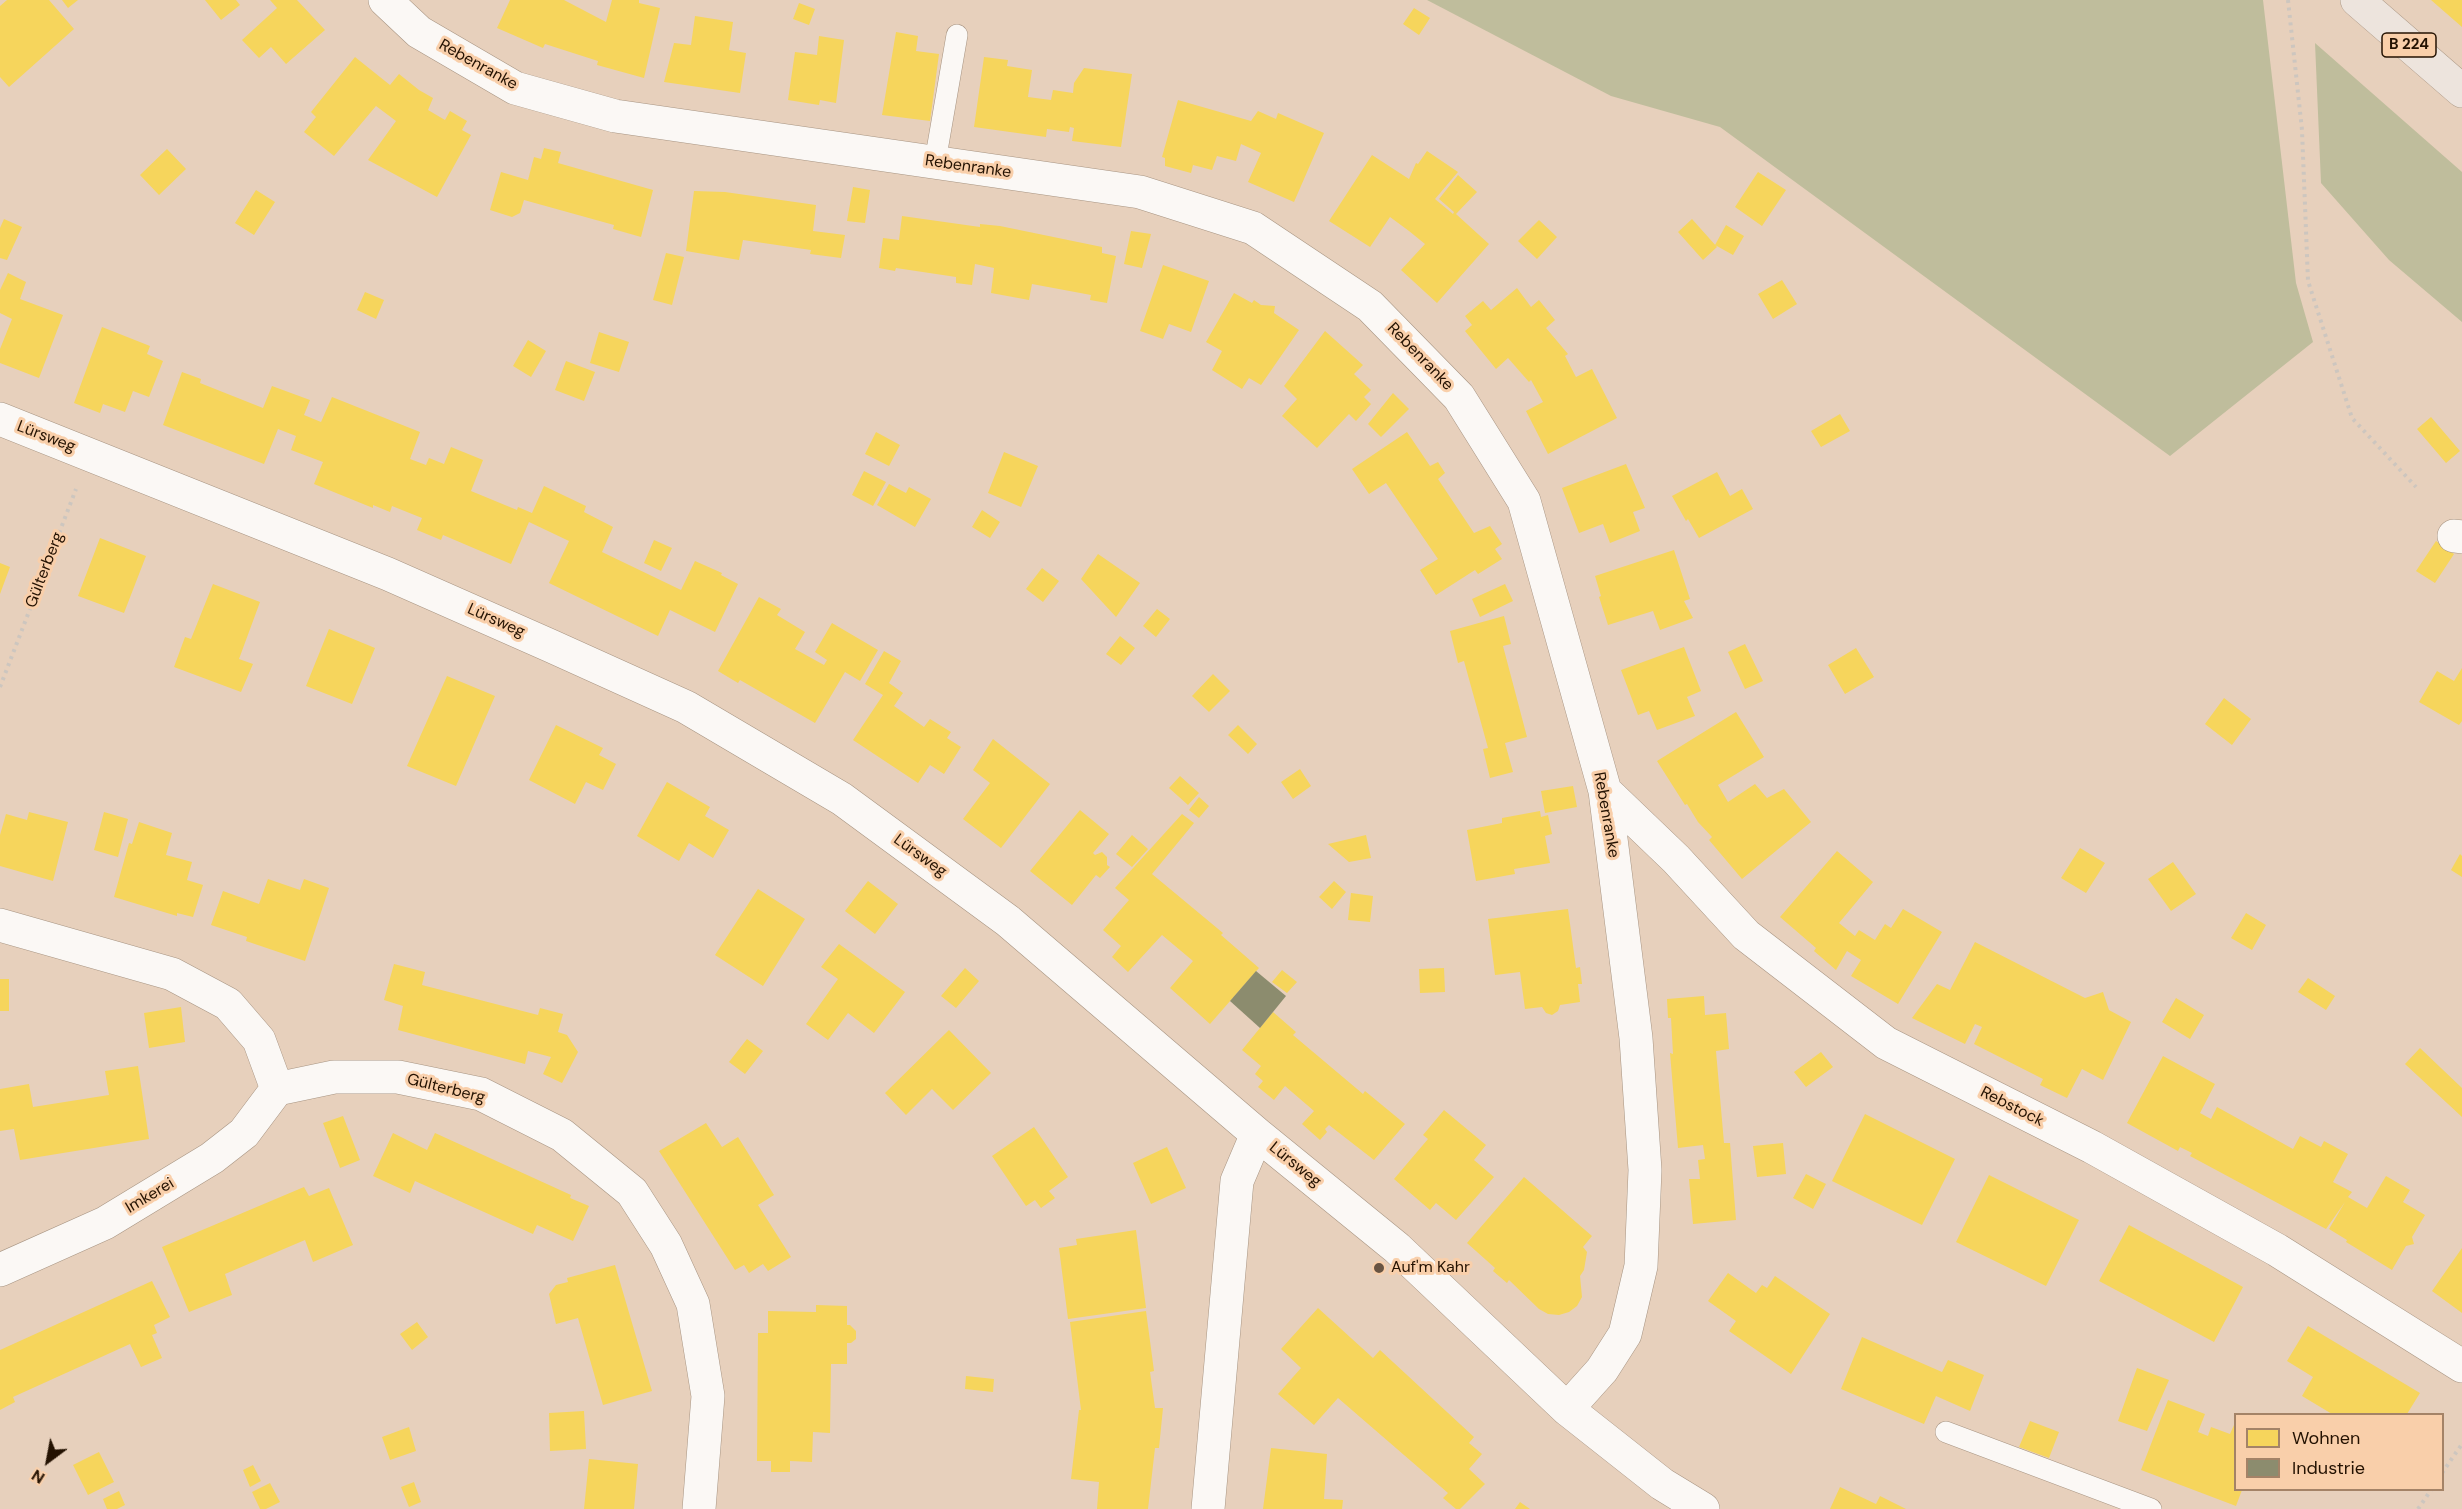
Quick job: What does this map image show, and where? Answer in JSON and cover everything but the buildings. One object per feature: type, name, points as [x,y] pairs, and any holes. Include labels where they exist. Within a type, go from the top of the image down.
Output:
[{"type":"main road","name":"B 224","points":[[2357,0],[2462,91]]},
{"type":"street","name":"Rebenranke","points":[[385,0],[419,33],[515,88],[615,116],[1140,192],[1253,228],[1370,306],[1459,397],[1524,501],[1605,791],[1636,1038],[1645,1170],[1641,1266],[1625,1334],[1602,1370],[1568,1409]]},
{"type":"street","name":"Lürsweg","points":[[0,419],[388,574],[686,707],[842,799],[1008,921],[1257,1134],[1397,1248],[1568,1409],[1662,1484],[1703,1509]]},
{"type":"street","name":"Rebstock","points":[[1605,791],[1676,859],[1746,935],[1886,1043],[2092,1147],[2277,1250],[2462,1366]]},
{"type":"street","points":[[0,925],[172,974],[228,1004],[259,1040],[277,1089]]},
{"type":"street","name":"Gülterberg","points":[[277,1089],[334,1077],[398,1077],[481,1094],[562,1135],[632,1192],[666,1245],[693,1304],[708,1396],[699,1509]]},
{"type":"street","name":"Imkerei","points":[[0,1270],[105,1223],[212,1158],[244,1133],[277,1089]]},
{"type":"street","points":[[1208,1509],[1237,1181],[1257,1134]]},
{"type":"lane","points":[[935,162],[957,35]]},
{"type":"lane","points":[[1946,1432],[2151,1509]]},
{"type":"path","points":[[2288,0],[2302,130],[2308,281],[2352,418],[2416,487]]},
{"type":"path","name":"Gülterberg","points":[[0,687],[90,454]]},
{"type":"path","points":[[2444,1470],[2462,1444]]},
{"type":"path","points":[[2418,1509],[2430,1491]]},
{"type":"shaded area","points":[[1427,0],[2263,0],[2296,283],[2313,342],[2170,456],[1720,127],[1611,96]]},
{"type":"shaded area","points":[[2315,43],[2462,172],[2462,322],[2389,260],[2321,183]]},
{"type":"place","name":"Auf'm Kahr","points":[[1379,1268]]}]
